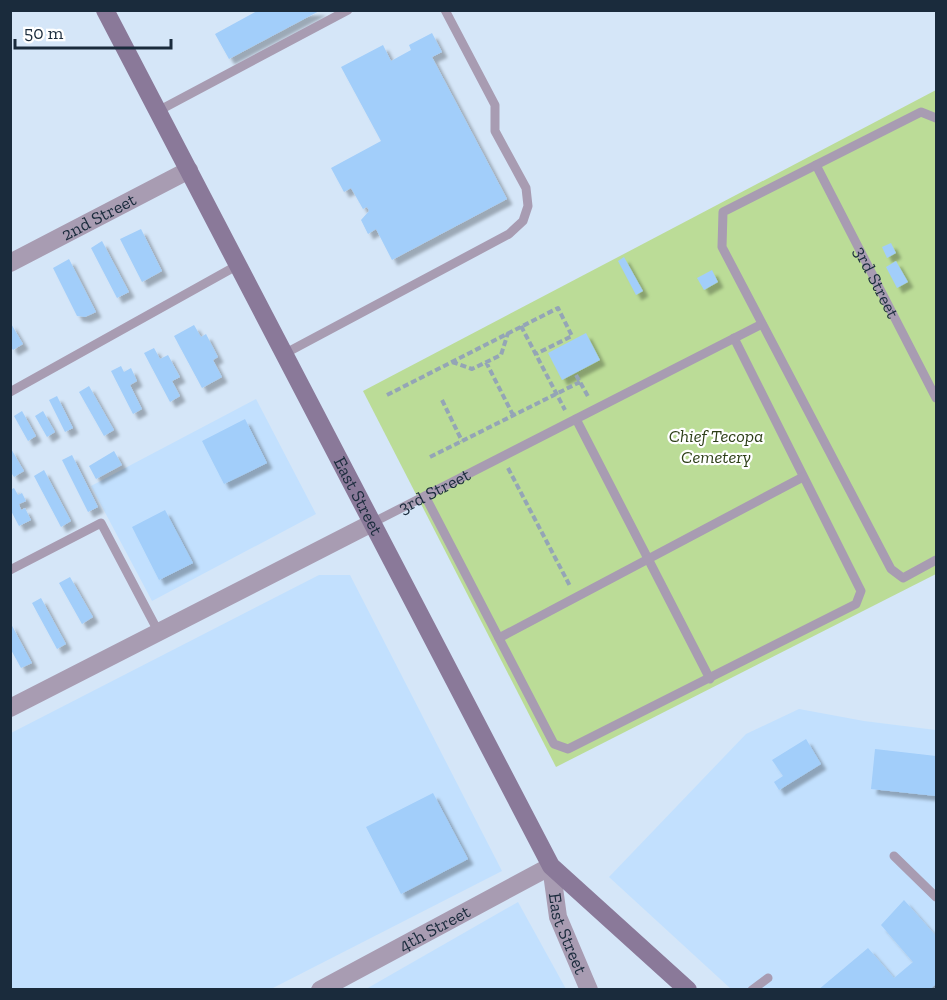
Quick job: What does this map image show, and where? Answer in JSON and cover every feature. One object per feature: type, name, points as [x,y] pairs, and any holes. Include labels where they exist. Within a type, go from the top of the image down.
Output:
[{"type":"street","name":"East Street","points":[[105,10],[551,867],[558,917],[589,990]]},
{"type":"street","name":"2nd Street","points":[[10,263],[189,170]]},
{"type":"street","name":"3rd Street","points":[[10,708],[372,523]]},
{"type":"street","name":"4th Street","points":[[320,990],[551,867]]},
{"type":"street","points":[[551,867],[688,990]]},
{"type":"lane","points":[[158,111],[348,10]]},
{"type":"lane","points":[[284,354],[509,234],[523,221],[528,206],[526,188],[495,131],[495,105],[445,10]]},
{"type":"lane","points":[[936,118],[921,112],[723,212],[722,247],[891,569],[903,578],[936,560]]},
{"type":"lane","name":"3rd Street","points":[[816,165],[936,398]]},
{"type":"lane","points":[[10,392],[238,265]]},
{"type":"lane","name":"3rd Street","points":[[372,523],[762,324]]},
{"type":"lane","points":[[425,496],[554,744],[568,749],[710,679],[856,604],[861,591],[734,338]]},
{"type":"lane","points":[[573,421],[710,679]]},
{"type":"lane","points":[[499,638],[803,477]]},
{"type":"lane","points":[[10,570],[101,523],[159,633]]},
{"type":"lane","points":[[894,856],[936,897]]},
{"type":"lane","points":[[752,990],[768,978]]},
{"type":"path","points":[[387,395],[558,308],[572,336],[536,354]]},
{"type":"path","points":[[521,326],[556,394],[573,421]]},
{"type":"path","points":[[451,362],[472,369],[501,355],[508,333]]},
{"type":"path","points":[[486,362],[513,415]]},
{"type":"path","points":[[576,375],[595,410]]},
{"type":"path","points":[[430,456],[580,382]]},
{"type":"path","points":[[442,400],[462,441]]},
{"type":"path","points":[[502,457],[576,597]]},
{"type":"shaded area","points":[[256,399],[316,514],[152,601],[91,486]]},
{"type":"shaded area","points":[[319,575],[350,575],[502,871],[271,989],[11,990],[11,733]]},
{"type":"shaded area","points":[[799,709],[864,721],[936,730],[936,989],[731,989],[609,877],[746,734]]},
{"type":"shaded area","points":[[518,902],[566,989],[366,989]]},
{"type":"green space","name":"Chief Tecopa Cemetery","points":[[936,90],[936,574],[556,767],[363,391]]},
{"type":"building","points":[[259,10],[321,10],[229,59],[215,34]]},
{"type":"building","points":[[432,33],[442,52],[432,57],[507,199],[392,260],[376,229],[368,234],[361,220],[369,211],[367,207],[363,209],[351,188],[344,192],[331,168],[381,141],[341,67],[383,45],[391,61],[411,50],[409,45]]},
{"type":"building","points":[[141,229],[162,271],[142,282],[120,239]]},
{"type":"building","points":[[102,241],[129,292],[117,298],[91,248]]},
{"type":"building","points":[[891,243],[896,253],[887,258],[882,247]]},
{"type":"building","points":[[624,257],[643,291],[636,295],[618,261]]},
{"type":"building","points":[[69,259],[96,312],[85,317],[77,316],[53,268]]},
{"type":"building","points":[[896,261],[908,282],[897,288],[886,267]]},
{"type":"building","points":[[712,270],[718,282],[704,290],[697,278]]},
{"type":"building","points":[[10,322],[23,344],[13,350],[10,346]]},
{"type":"building","points":[[194,325],[201,337],[206,334],[218,357],[213,360],[222,377],[202,388],[174,336]]},
{"type":"building","points":[[586,333],[600,360],[562,380],[548,353]]},
{"type":"building","points":[[154,348],[160,359],[168,355],[180,377],[172,381],[180,396],[170,402],[144,353]]},
{"type":"building","points":[[121,366],[124,372],[131,368],[137,381],[130,385],[142,409],[133,414],[111,371]]},
{"type":"building","points":[[89,386],[114,430],[104,436],[79,392]]},
{"type":"building","points":[[57,396],[73,428],[65,432],[49,400]]},
{"type":"building","points":[[22,411],[36,436],[28,441],[14,416]]},
{"type":"building","points":[[43,411],[55,432],[47,437],[35,416]]},
{"type":"building","points":[[245,419],[267,463],[224,484],[202,441]]},
{"type":"building","points":[[10,447],[24,471],[14,477],[10,471]]},
{"type":"building","points":[[114,451],[122,465],[96,479],[89,466]]},
{"type":"building","points":[[72,455],[98,507],[88,512],[62,460]]},
{"type":"building","points":[[44,470],[71,521],[61,527],[34,476]]},
{"type":"building","points":[[14,488],[18,495],[22,493],[26,501],[19,504],[21,510],[25,508],[31,520],[19,526],[10,509],[10,490]]},
{"type":"building","points":[[165,510],[193,563],[159,580],[132,527]]},
{"type":"building","points":[[70,577],[93,617],[82,624],[59,583]]},
{"type":"building","points":[[41,598],[66,644],[57,649],[32,603]]},
{"type":"building","points":[[10,622],[32,663],[21,668],[10,648]]},
{"type":"building","points":[[806,739],[821,764],[779,790],[774,782],[783,776],[772,760]]},
{"type":"building","points":[[875,749],[936,756],[936,796],[871,789]]},
{"type":"building","points":[[433,793],[468,859],[401,894],[366,827]]},
{"type":"building","points":[[904,900],[936,936],[936,984],[929,990],[818,990],[868,948],[894,978],[913,962],[881,925]]}]
